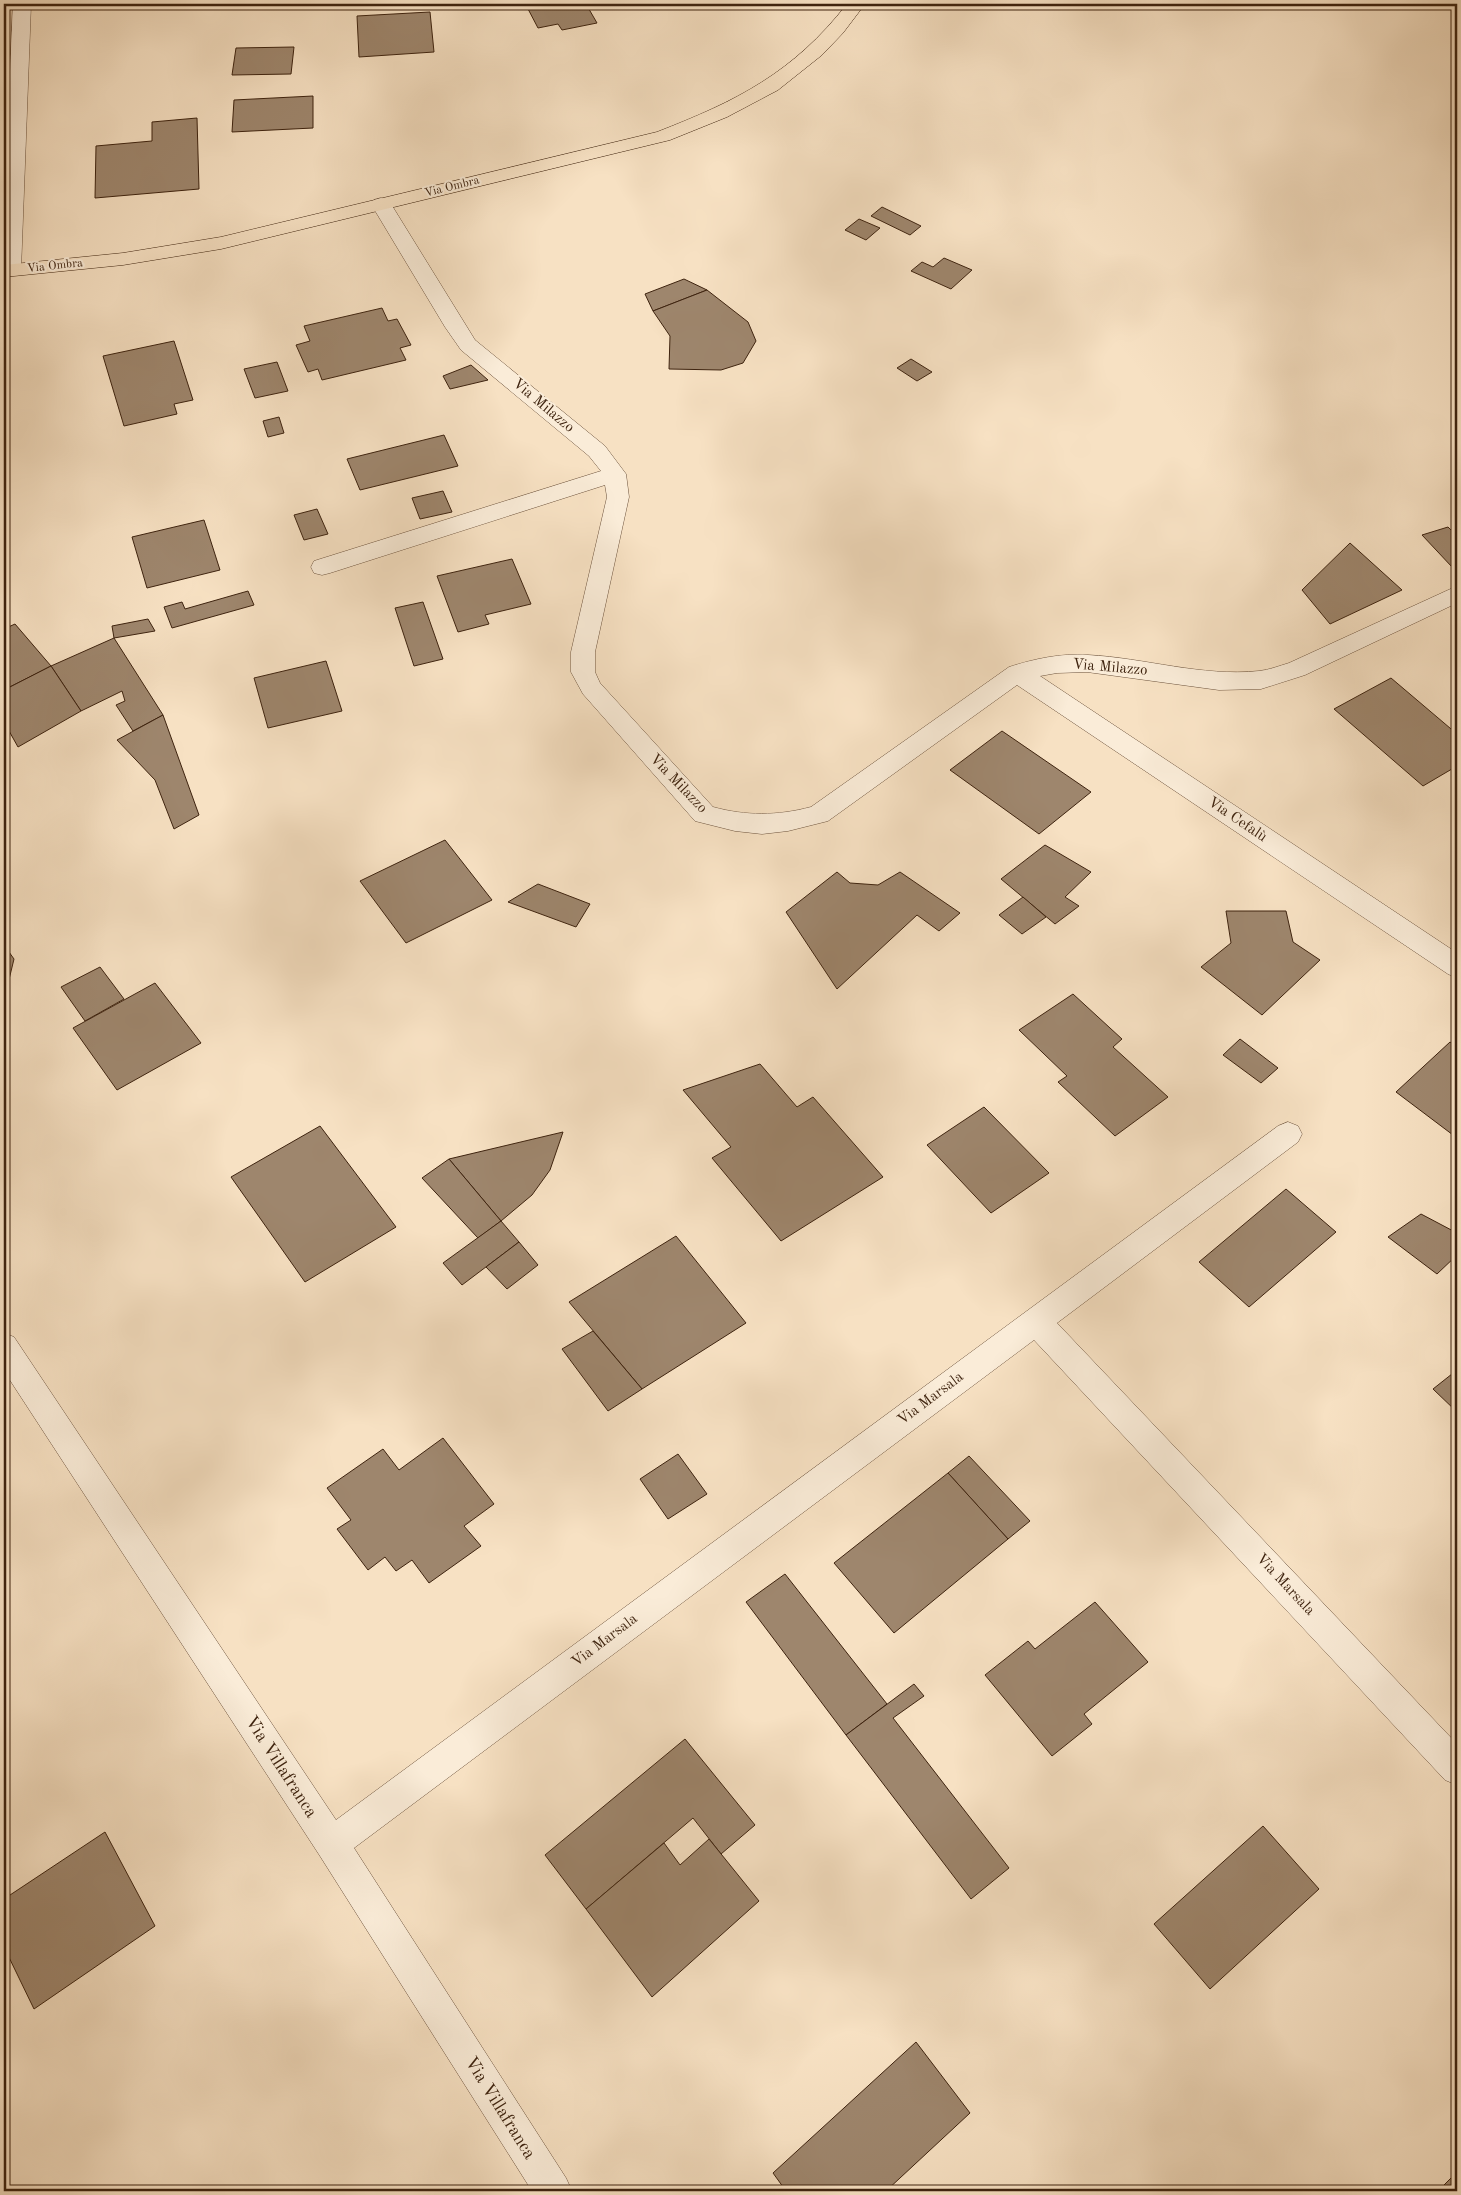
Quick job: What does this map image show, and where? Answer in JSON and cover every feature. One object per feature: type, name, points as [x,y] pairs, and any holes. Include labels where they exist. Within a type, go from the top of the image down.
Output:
[{"type":"main road","name":"Via Ombra","points":[[8,271],[176,252],[663,136],[714,117],[787,77],[830,37],[856,4]]},
{"type":"street","points":[[8,271],[22,4]]},
{"type":"street","name":"Via Milazzo","points":[[381,204],[455,327],[468,344],[597,451],[615,474],[618,498],[583,652],[583,672],[591,688],[704,814],[726,821],[760,826],[792,822],[819,814],[1017,673],[1057,664],[1087,663],[1219,681],[1261,680],[1297,669],[1457,594]]},
{"type":"street","points":[[322,567],[615,474]]},
{"type":"street","name":"Via Cefalù","points":[[1017,673],[1457,967]]},
{"type":"street","points":[[1036,1321],[1288,1134]]},
{"type":"street","name":"Via Marsala","points":[[332,1844],[1036,1321],[1457,1768]]},
{"type":"street","name":"Via Villafranca","points":[[4,1346],[332,1844],[553,2191]]},
{"type":"building","points":[[542,4],[586,4],[597,23],[562,30],[558,24],[538,28],[527,7]]},
{"type":"building","points":[[430,12],[434,52],[359,57],[357,16]]},
{"type":"building","points":[[294,47],[291,74],[232,75],[236,48]]},
{"type":"building","points":[[313,96],[313,128],[232,132],[234,100]]},
{"type":"building","points":[[197,118],[199,189],[95,198],[96,146],[152,141],[152,122]]},
{"type":"building","points":[[882,207],[921,226],[910,235],[871,216]]},
{"type":"building","points":[[859,219],[880,228],[866,240],[845,230]]},
{"type":"building","points":[[944,258],[972,270],[951,289],[911,271],[922,262],[933,267]]},
{"type":"building","points":[[684,279],[707,290],[653,311],[645,294]]},
{"type":"building","points":[[707,290],[748,322],[756,341],[743,363],[721,370],[669,369],[670,336],[653,311]]},
{"type":"building","points":[[382,308],[388,321],[397,319],[411,345],[400,348],[406,360],[322,380],[318,369],[308,372],[296,345],[310,341],[304,326]]},
{"type":"building","points":[[174,341],[193,400],[174,404],[177,414],[124,426],[103,356]]},
{"type":"building","points":[[911,359],[932,372],[917,381],[897,368]]},
{"type":"building","points":[[277,362],[288,391],[255,398],[244,369]]},
{"type":"building","points":[[471,365],[488,380],[450,389],[443,376]]},
{"type":"building","points":[[279,417],[284,433],[268,437],[263,421]]},
{"type":"building","points":[[444,435],[458,466],[360,490],[347,459]]},
{"type":"building","points":[[443,491],[452,512],[420,519],[412,498]]},
{"type":"building","points":[[317,509],[328,534],[304,540],[294,515]]},
{"type":"building","points":[[204,520],[220,570],[147,588],[132,537]]},
{"type":"building","points":[[1448,527],[1457,536],[1457,565],[1452,567],[1422,535]]},
{"type":"building","points":[[1350,543],[1402,590],[1330,624],[1302,590]]},
{"type":"building","points":[[512,559],[531,604],[485,615],[489,624],[458,632],[437,576]]},
{"type":"building","points":[[248,591],[254,605],[172,628],[164,607],[182,602],[185,609]]},
{"type":"building","points":[[423,602],[443,659],[414,666],[395,608]]},
{"type":"building","points":[[148,619],[155,631],[114,638],[112,626]]},
{"type":"building","points":[[15,624],[51,666],[4,690],[4,629]]},
{"type":"building","points":[[114,638],[163,715],[133,731],[116,705],[125,701],[122,691],[81,711],[51,666]]},
{"type":"building","points":[[326,661],[342,711],[268,728],[254,678]]},
{"type":"building","points":[[51,666],[81,711],[18,747],[4,722],[4,690]]},
{"type":"building","points":[[1391,678],[1457,734],[1457,766],[1423,786],[1334,709]]},
{"type":"building","points":[[163,715],[199,815],[174,829],[155,780],[117,740]]},
{"type":"building","points":[[1002,731],[1091,792],[1039,834],[950,770]]},
{"type":"building","points":[[445,840],[492,900],[406,943],[360,881]]},
{"type":"building","points":[[1045,845],[1091,872],[1065,897],[1079,906],[1055,924],[1001,879]]},
{"type":"building","points":[[837,872],[850,883],[878,885],[900,872],[960,913],[939,931],[917,915],[837,989],[786,912]]},
{"type":"building","points":[[538,884],[590,904],[576,927],[508,902]]},
{"type":"building","points":[[1023,897],[1046,917],[1022,934],[999,915]]},
{"type":"building","points":[[1226,911],[1286,911],[1293,942],[1320,960],[1262,1015],[1201,967],[1231,943]]},
{"type":"building","points":[[4,945],[14,959],[4,1000]]},
{"type":"building","points":[[100,967],[124,999],[85,1021],[61,987]]},
{"type":"building","points":[[155,983],[201,1043],[117,1090],[73,1028]]},
{"type":"building","points":[[1073,994],[1122,1039],[1113,1047],[1168,1097],[1115,1136],[1058,1082],[1067,1076],[1019,1030]]},
{"type":"building","points":[[1240,1039],[1278,1068],[1261,1083],[1223,1055]]},
{"type":"building","points":[[1450,1042],[1457,1047],[1457,1138],[1396,1092]]},
{"type":"building","points":[[760,1064],[797,1107],[813,1097],[883,1177],[781,1241],[712,1158],[731,1147],[683,1090]]},
{"type":"building","points":[[984,1107],[1049,1173],[991,1213],[927,1145]]},
{"type":"building","points":[[320,1126],[396,1227],[305,1282],[231,1177]]},
{"type":"building","points":[[563,1132],[550,1170],[532,1195],[501,1221],[449,1159]]},
{"type":"building","points":[[449,1159],[501,1221],[478,1238],[422,1178]]},
{"type":"building","points":[[1286,1189],[1336,1232],[1249,1307],[1199,1262]]},
{"type":"building","points":[[1421,1214],[1457,1233],[1457,1255],[1437,1274],[1388,1237]]},
{"type":"building","points":[[501,1221],[519,1242],[462,1285],[443,1263]]},
{"type":"building","points":[[676,1236],[746,1323],[642,1389],[569,1302]]},
{"type":"building","points":[[519,1242],[538,1265],[507,1289],[486,1267]]},
{"type":"building","points":[[593,1331],[642,1389],[608,1411],[562,1349]]},
{"type":"building","points":[[1457,1370],[1457,1412],[1433,1389]]},
{"type":"building","points":[[443,1438],[494,1504],[464,1526],[481,1546],[429,1583],[412,1560],[396,1571],[385,1557],[368,1570],[337,1529],[351,1520],[327,1488],[383,1449],[399,1470]]},
{"type":"building","points":[[678,1454],[707,1494],[668,1519],[640,1479]]},
{"type":"building","points":[[969,1456],[1030,1521],[1008,1539],[948,1473]]},
{"type":"building","points":[[948,1473],[1008,1539],[894,1633],[834,1563]]},
{"type":"building","points":[[785,1574],[887,1704],[846,1735],[746,1602]]},
{"type":"building","points":[[1095,1602],[1148,1662],[1084,1714],[1092,1724],[1052,1756],[985,1675],[1028,1641],[1035,1649]]},
{"type":"building","points":[[914,1684],[924,1696],[893,1718],[1009,1868],[971,1899],[846,1735]]},
{"type":"building","points":[[685,1739],[755,1825],[721,1854],[693,1818],[586,1909],[545,1855]]},
{"type":"building","points":[[1263,1826],[1319,1889],[1210,1989],[1154,1924]]},
{"type":"building","points":[[105,1832],[155,1926],[34,2009],[4,1947],[4,1899]]},
{"type":"building","points":[[709,1839],[759,1901],[652,1997],[586,1909],[664,1843],[680,1865]]},
{"type":"building","points":[[916,2042],[970,2113],[886,2191],[786,2191],[773,2173]]},
{"type":"building","points":[[1456,2173],[1457,2191],[1438,2191]]}]
